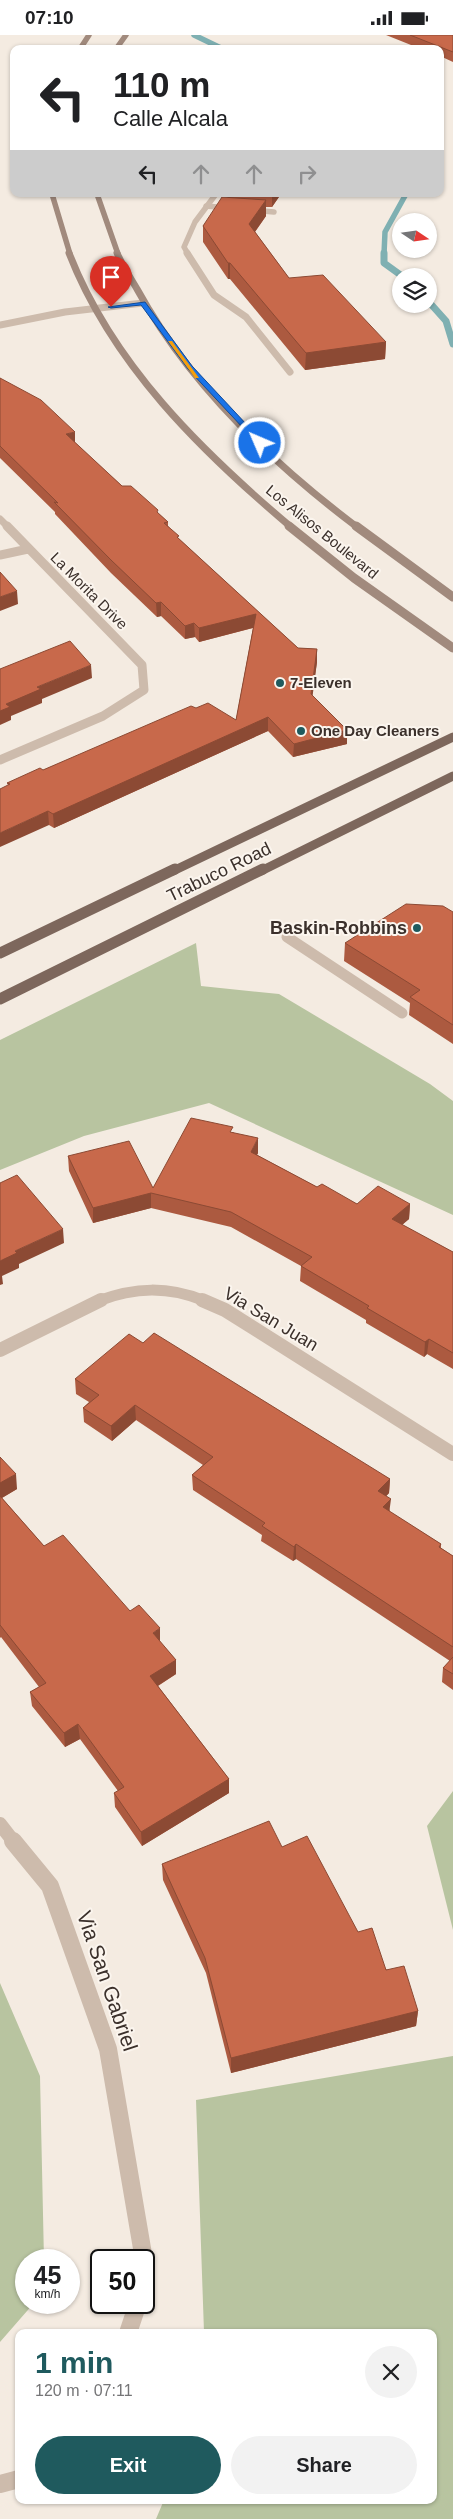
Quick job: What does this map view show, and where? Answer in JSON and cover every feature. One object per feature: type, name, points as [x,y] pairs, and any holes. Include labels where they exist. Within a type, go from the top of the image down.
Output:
[{"type":"main road","name":"Los Alisos Boulevard","points":[[53,197],[60,228],[72,261],[94,308],[151,389],[198,442],[238,480],[341,567],[453,648]]},
{"type":"main road","name":"Los Alisos Boulevard","points":[[98,197],[119,259],[143,303],[167,339],[198,377],[271,453],[336,511],[453,597]]},
{"type":"main road","name":"Trabuco Road","points":[[0,953],[453,737]]},
{"type":"main road","name":"Trabuco Road","points":[[0,999],[453,776]]},
{"type":"street","points":[[214,197],[195,221],[184,247],[214,295],[246,317],[290,372]]},
{"type":"street","points":[[206,206],[274,212]]},
{"type":"street","points":[[0,325],[44,315],[143,303]]},
{"type":"street","name":"La Morita Drive","points":[[0,519],[142,665],[144,689],[103,716],[0,760]]},
{"type":"street","points":[[0,555],[28,549]]},
{"type":"street","points":[[287,937],[402,1013]]},
{"type":"street","name":"Via San Juan","points":[[0,1350],[93,1303],[125,1292],[159,1289],[184,1295],[225,1310],[453,1454]]},
{"type":"street","name":"Via San Gabriel","points":[[0,1823],[50,1886],[108,2049],[142,2249]]},
{"type":"street","points":[[129,2329],[134,2314]]},
{"type":"street","points":[[0,2484],[15,2480]]},
{"type":"green space","points":[[196,943],[201,986],[279,994],[430,1084],[453,1101],[453,1215],[209,1103],[84,1136],[0,1170],[0,1040]]},
{"type":"green space","points":[[453,1791],[453,1930],[427,1826]]},
{"type":"green space","points":[[0,1983],[40,2076],[44,2249],[15,2249],[15,2314],[24,2314],[0,2342]]},
{"type":"green space","points":[[453,2056],[453,2519],[156,2519],[162,2504],[437,2504],[437,2329],[204,2329],[196,2100]]},
{"type":"building","points":[[410,35],[453,35],[453,52],[444,48],[444,45],[435,45]]},
{"type":"building","points":[[222,197],[266,200],[249,224],[289,278],[323,275],[386,342],[306,353],[230,263],[228,263],[203,226]]},
{"type":"building","points":[[0,378],[41,400],[75,432],[66,434],[122,486],[131,486],[158,510],[157,512],[168,522],[164,523],[179,536],[177,537],[298,648],[317,649],[311,694],[347,730],[294,744],[268,717],[53,814],[48,811],[0,833],[0,789],[10,784],[7,783],[40,768],[43,770],[191,706],[196,708],[208,703],[236,720],[256,614],[199,628],[194,623],[185,626],[161,602],[156,603],[111,560],[54,502],[58,503],[0,446]]},
{"type":"building","points":[[0,572],[17,591],[0,597]]},
{"type":"building","points":[[70,641],[91,665],[37,687],[41,689],[6,704],[10,707],[0,711],[0,669]]},
{"type":"building","points":[[406,904],[443,906],[453,912],[453,1025],[410,997],[420,990],[345,943]]},
{"type":"building","points":[[191,1118],[233,1127],[230,1132],[258,1138],[251,1152],[317,1187],[322,1184],[357,1204],[378,1186],[410,1204],[392,1219],[453,1252],[453,1353],[429,1339],[425,1342],[367,1308],[369,1306],[301,1266],[312,1257],[231,1212],[151,1193],[93,1208],[68,1156],[129,1141],[153,1188]]},
{"type":"building","points":[[17,1175],[63,1229],[15,1251],[17,1253],[0,1261],[0,1183]]},
{"type":"building","points":[[154,1333],[390,1479],[378,1491],[391,1499],[383,1507],[441,1544],[439,1547],[453,1556],[453,1647],[296,1544],[294,1547],[262,1526],[265,1523],[192,1475],[213,1457],[135,1405],[111,1426],[83,1408],[99,1395],[75,1379],[129,1334],[143,1343]]},
{"type":"building","points":[[0,1457],[16,1474],[0,1483]]},
{"type":"building","points":[[0,1496],[44,1546],[63,1535],[130,1611],[139,1605],[160,1628],[153,1633],[176,1660],[150,1676],[229,1779],[141,1832],[114,1793],[124,1787],[78,1724],[64,1733],[30,1692],[46,1683],[0,1625]]},
{"type":"building","points":[[453,1657],[453,1674],[443,1668]]},
{"type":"building","points":[[269,1821],[282,1847],[307,1836],[358,1932],[372,1928],[386,1970],[404,1966],[418,2011],[231,2058],[205,1958],[162,1864]]},
{"type":"waterway","points":[[194,35],[215,45]]},
{"type":"waterway","points":[[384,254],[385,232],[404,197]]},
{"type":"waterway","points":[[384,254],[384,263],[392,269]]},
{"type":"waterway","points":[[437,311],[446,321],[453,344]]},
{"type":"slow traffic","points":[[170,343],[197,376]]},
{"type":"place","name":"7-Eleven","points":[[280,683]]},
{"type":"place","name":"One Day Cleaners","points":[[301,731]]},
{"type":"place","name":"Baskin-Robbins","points":[[417,928]]},
{"type":"route","points":[[111,307],[143,303],[167,339],[190,368],[260,443]]}]
